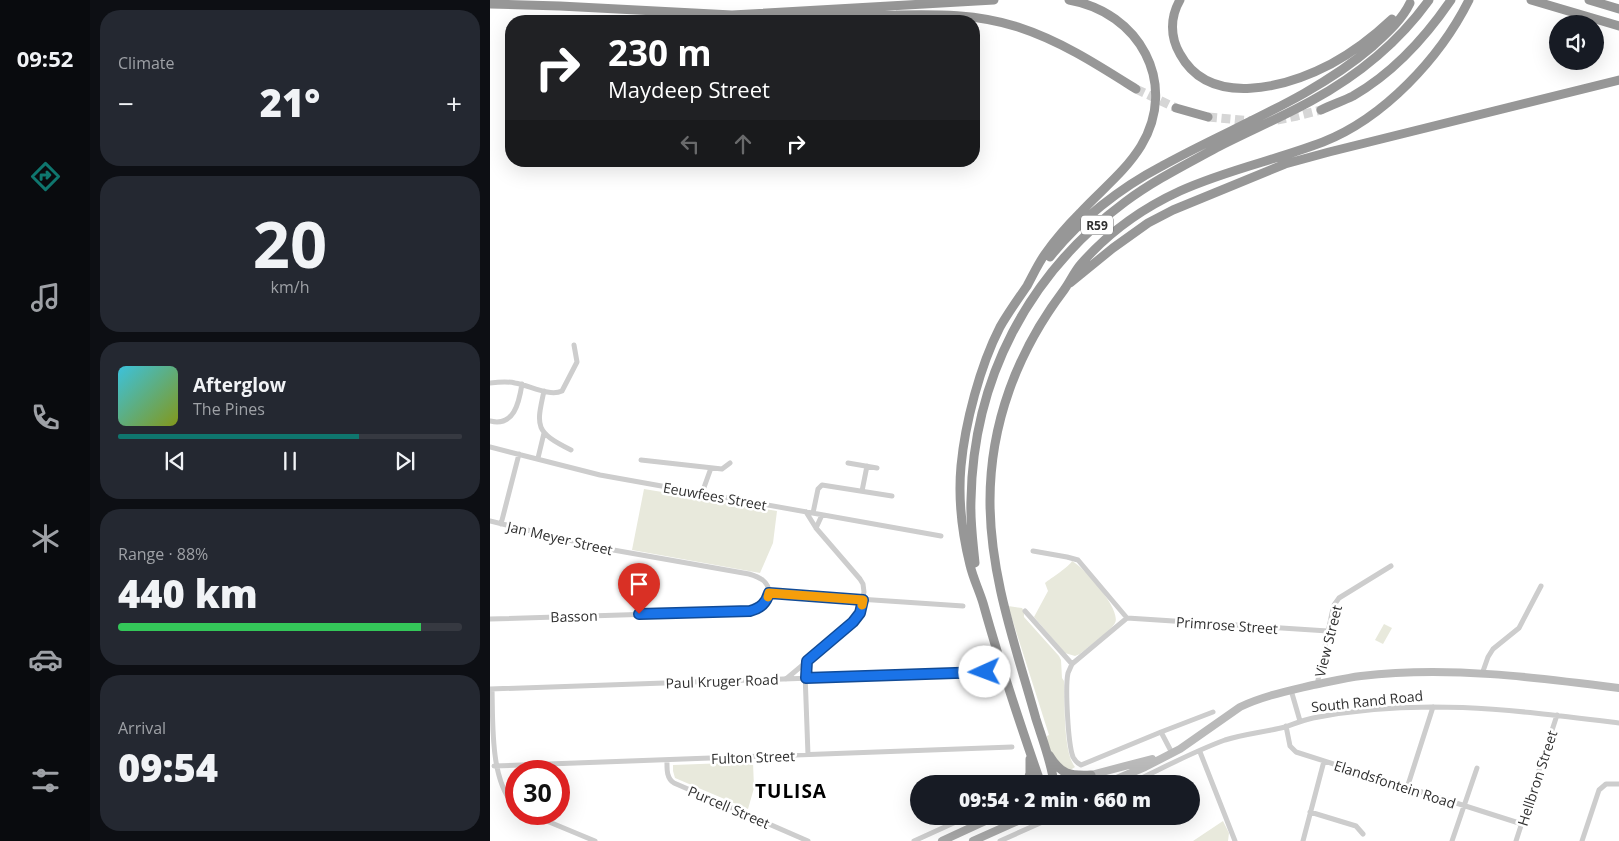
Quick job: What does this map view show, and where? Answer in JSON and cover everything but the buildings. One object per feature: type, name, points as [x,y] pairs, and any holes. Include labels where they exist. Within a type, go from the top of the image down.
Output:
[{"type":"highway","points":[[490,4],[697,14],[770,13],[994,0]]},
{"type":"highway","points":[[977,582],[970,565],[963,532],[961,501],[961,468],[966,430],[975,396],[998,334],[1044,255],[1059,236],[1128,164],[1150,127],[1155,101],[1154,81],[1148,57],[1135,36],[1118,19],[1108,13],[1085,3],[1069,0]]},
{"type":"highway","points":[[1180,0],[1174,16],[1172,30],[1176,46],[1184,61],[1203,79],[1220,86],[1242,89],[1293,79],[1331,64],[1371,37],[1411,1]]},
{"type":"highway","name":"R59","points":[[1030,752],[998,656],[977,582],[970,500],[977,433],[984,405],[1002,351],[1012,332],[1055,268],[1094,226],[1139,192],[1172,172],[1310,102],[1344,82],[1387,47],[1429,0]]},
{"type":"highway","name":"R59","points":[[1044,747],[1006,617],[994,566],[990,528],[990,470],[1000,416],[1010,383],[1019,362],[1038,328],[1079,266],[1103,242],[1155,204],[1198,183],[1326,141],[1374,112],[1404,87],[1432,58],[1469,0]]},
{"type":"highway","points":[[1531,0],[1619,26]]},
{"type":"highway","points":[[1589,0],[1619,9]]},
{"type":"highway","points":[[1036,271],[1085,220],[1141,178],[1202,144],[1274,109],[1346,68],[1380,40],[1402,15],[1411,1]]},
{"type":"highway","points":[[1321,110],[1350,97],[1389,70],[1422,38],[1449,2]]},
{"type":"highway","points":[[770,13],[786,15]]},
{"type":"highway","points":[[980,18],[1023,28],[1059,43],[1136,89]]},
{"type":"highway","points":[[1066,286],[1148,223],[1206,195],[1285,164],[1619,80]]},
{"type":"highway","points":[[1176,108],[1208,117]]},
{"type":"highway","points":[[1044,747],[1062,771],[1074,775]]},
{"type":"highway","points":[[1044,747],[1052,775]]},
{"type":"highway","points":[[1029,775],[1030,752]]},
{"type":"highway","points":[[1030,752],[1038,775]]},
{"type":"main road","name":"South Rand Road","points":[[1124,775],[1172,753],[1240,707],[1258,699],[1291,690],[1360,676],[1383,674],[1482,674],[1536,678],[1619,688]]},
{"type":"main road","name":"South Rand Road","points":[[1091,775],[1164,756]]},
{"type":"main road","points":[[942,841],[977,825]]},
{"type":"main road","points":[[974,841],[1009,825]]},
{"type":"street","points":[[490,383],[512,382],[544,391],[562,392],[577,362],[574,344]]},
{"type":"street","points":[[490,421],[500,423],[508,420],[519,402],[522,384]]},
{"type":"street","points":[[544,391],[538,419],[541,429],[544,433],[571,450]]},
{"type":"street","points":[[538,458],[544,433]]},
{"type":"street","name":"Eeuwfees Street","points":[[490,447],[600,475],[941,536]]},
{"type":"street","points":[[501,524],[519,454]]},
{"type":"street","points":[[641,460],[724,469],[730,462]]},
{"type":"street","points":[[848,463],[877,468]]},
{"type":"street","points":[[862,491],[867,466]]},
{"type":"street","points":[[702,493],[710,468]]},
{"type":"street","points":[[814,513],[818,489],[822,485],[892,496]]},
{"type":"street","points":[[786,679],[853,622],[860,613],[863,600],[864,588],[860,579],[816,528],[806,512]]},
{"type":"street","points":[[816,528],[822,515]]},
{"type":"street","name":"Jan Meyer Street","points":[[490,521],[602,548],[750,574],[760,578],[769,588],[769,593]]},
{"type":"street","points":[[1033,551],[1078,560],[1127,618],[1072,664],[1068,671],[1070,741],[1078,765],[1083,765],[1213,712]]},
{"type":"street","name":"View Street","points":[[1317,685],[1333,608],[1337,600],[1391,566]]},
{"type":"street","points":[[1482,674],[1493,649],[1519,628],[1541,586]]},
{"type":"street","points":[[769,593],[963,606]]},
{"type":"street","name":"Basson","points":[[490,619],[750,611],[757,609],[763,604],[769,593]]},
{"type":"street","points":[[1025,611],[1072,664]]},
{"type":"street","name":"Primrose Street","points":[[1127,618],[1328,632]]},
{"type":"street","points":[[807,661],[808,755]]},
{"type":"street","name":"Paul Kruger Road","points":[[491,689],[985,672]]},
{"type":"street","points":[[491,689],[494,766],[497,779],[505,793]]},
{"type":"street","points":[[1291,690],[1300,721]]},
{"type":"street","points":[[1407,788],[1433,706]]},
{"type":"street","name":"South Rand Road","points":[[1148,775],[1231,739],[1300,721],[1344,714],[1433,706],[1494,708],[1619,723]]},
{"type":"street","name":"Hellbron Street","points":[[1516,841],[1557,715]]},
{"type":"street","name":"Elandsfontein Road","points":[[1286,726],[1290,746],[1294,751],[1522,824]]},
{"type":"street","points":[[1161,732],[1172,753]]},
{"type":"street","name":"Fulton Street","points":[[494,766],[1012,747]]},
{"type":"street","points":[[1200,752],[1235,841]]},
{"type":"street","name":"Purcell Street","points":[[667,760],[667,773],[674,784],[808,841]]},
{"type":"street","points":[[1303,841],[1324,761]]},
{"type":"street","points":[[1452,841],[1477,768]]},
{"type":"street","points":[[1582,841],[1598,791],[1605,784],[1619,784]]},
{"type":"street","points":[[1310,812],[1356,826],[1363,834]]},
{"type":"street","points":[[556,825],[595,841]]},
{"type":"street","points":[[914,841],[949,825]]},
{"type":"street","points":[[1000,841],[1036,825]]},
{"type":"shaded area","points":[[644,489],[777,511],[773,543],[760,573],[632,550]]},
{"type":"shaded area","points":[[1072,561],[1085,571],[1101,589],[1116,617],[1115,623],[1109,630],[1075,656],[1065,653],[1034,617],[1048,591],[1045,583]]},
{"type":"shaded area","points":[[1008,606],[1022,608],[1024,617],[1061,660],[1068,750],[1075,767],[1067,772],[1055,760],[1049,748],[1047,736],[1049,735]]},
{"type":"shaded area","points":[[1384,624],[1392,628],[1383,644],[1375,640]]},
{"type":"shaded area","points":[[753,762],[754,788],[748,809],[675,778],[673,771],[673,765]]},
{"type":"shaded area","points":[[1223,821],[1229,833],[1228,841],[1193,841]]},
{"type":"tunnel","points":[[1136,89],[1176,108]]},
{"type":"tunnel","points":[[1277,120],[1321,110]]},
{"type":"tunnel","points":[[1208,117],[1252,121]]},
{"type":"slow traffic","points":[[768,597],[769,593],[863,600],[862,605]]},
{"type":"district","name":"TULISA","points":[[791,791]]},
{"type":"route","points":[[639,614],[750,611],[757,609],[763,604],[767,600],[769,593],[863,600],[860,613],[853,622],[807,661],[805,668],[806,678],[985,672]]}]
